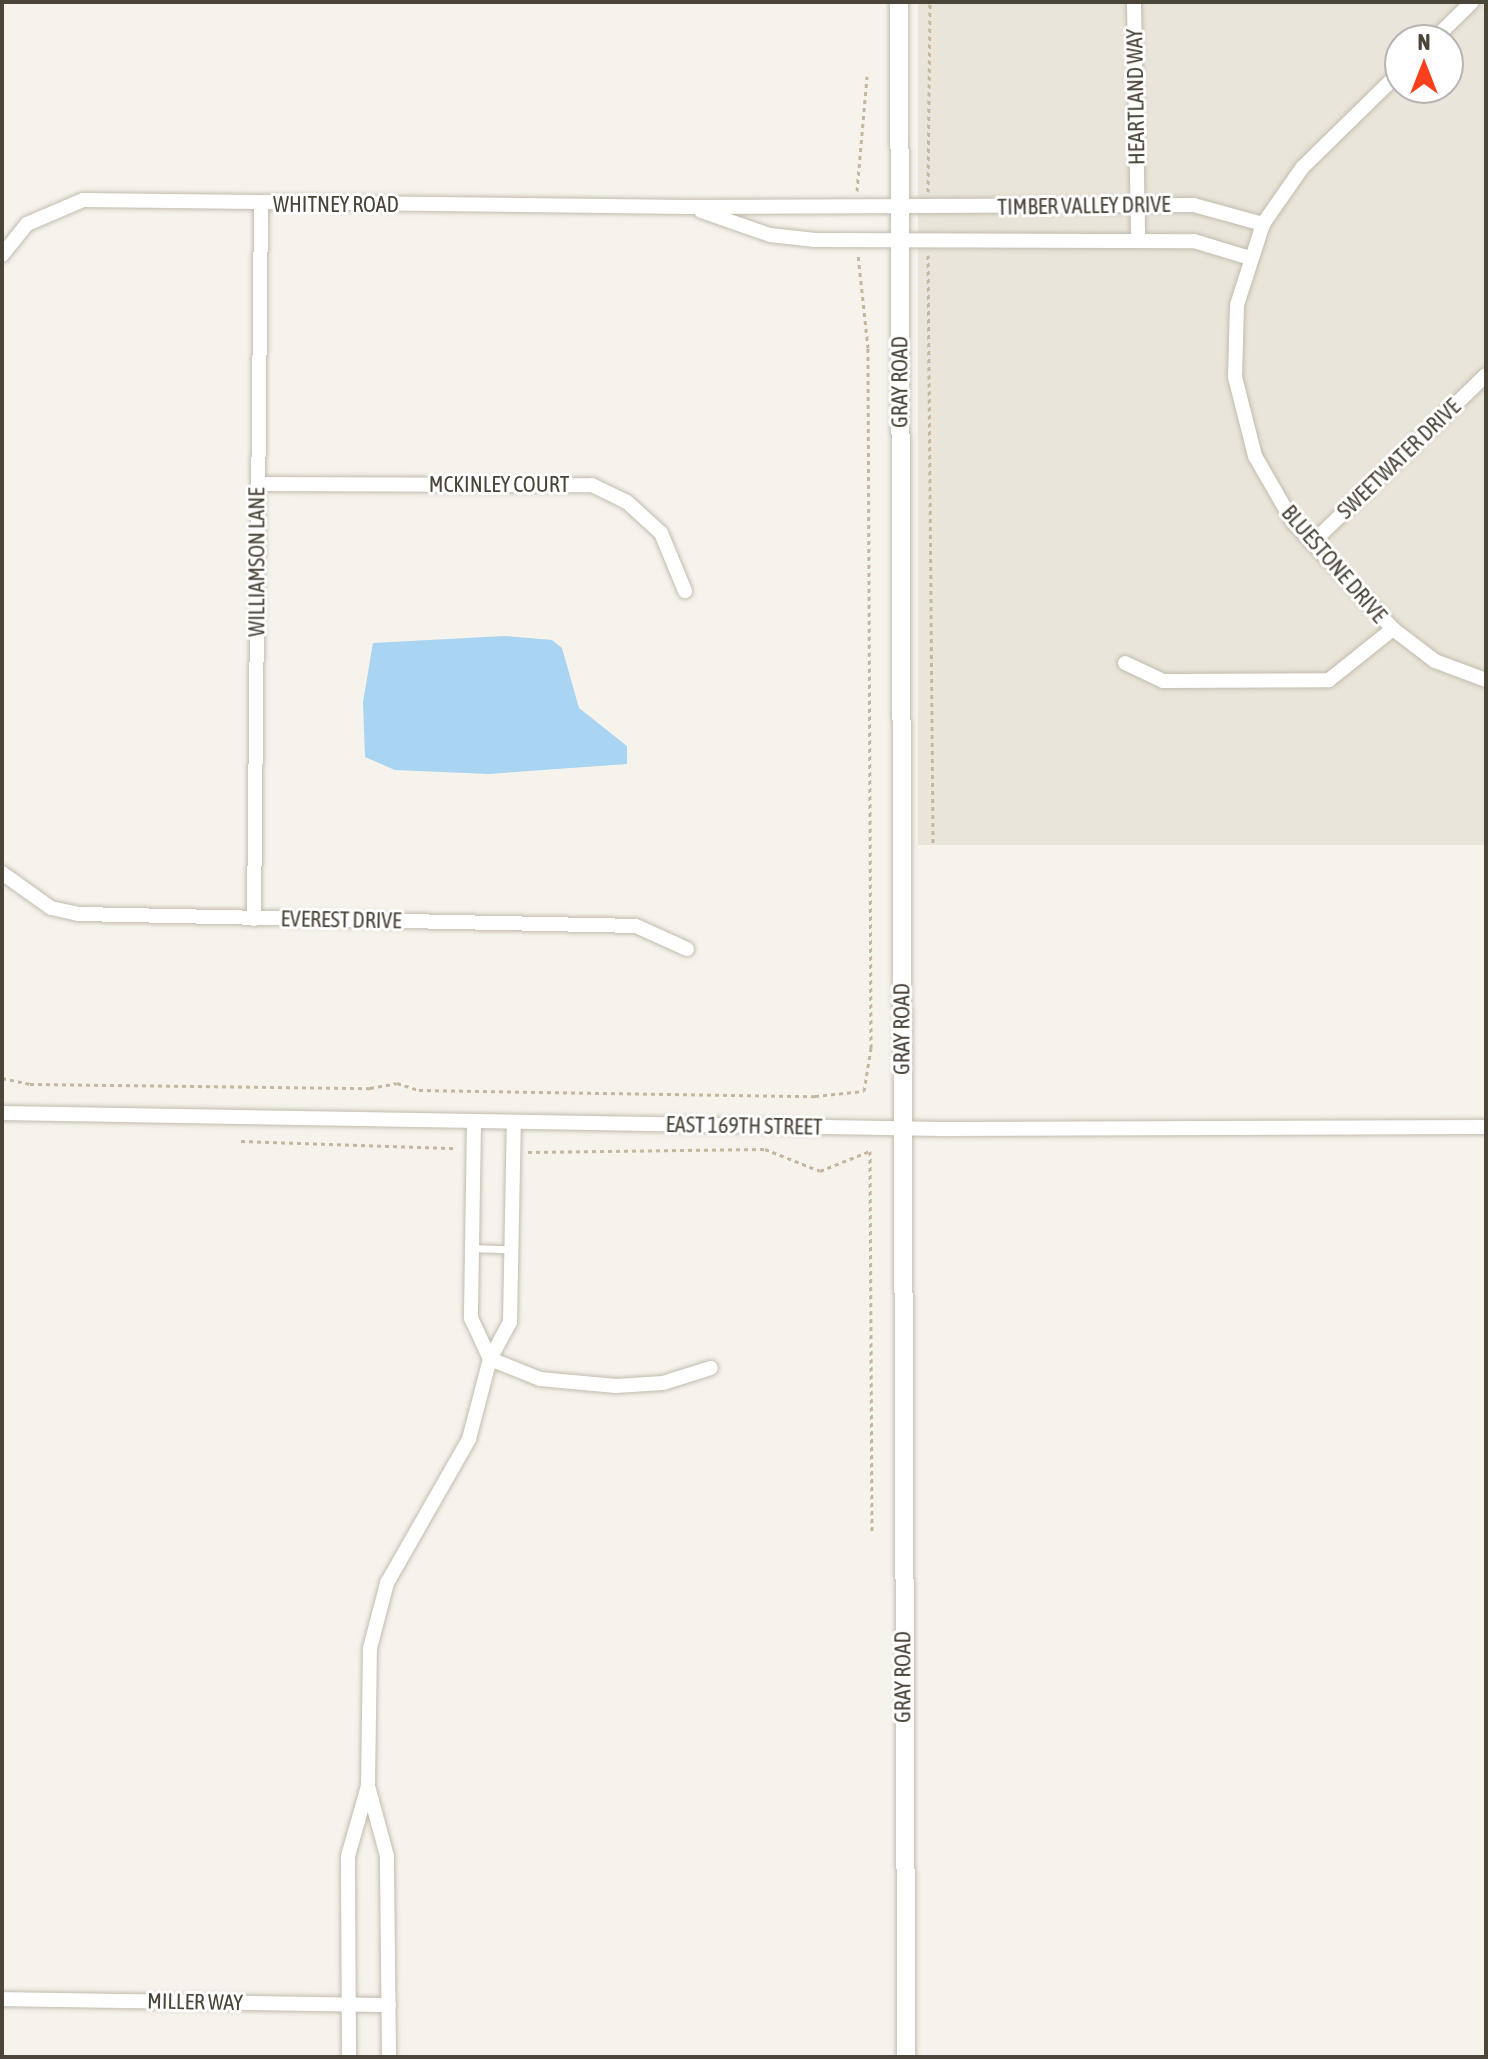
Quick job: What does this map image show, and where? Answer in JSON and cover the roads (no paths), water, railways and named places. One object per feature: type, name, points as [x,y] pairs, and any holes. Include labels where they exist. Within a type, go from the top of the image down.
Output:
[{"type":"street","name":"GRAY ROAD","points":[[899,2],[906,2057]]},
{"type":"street","name":"HEARTLAND WAY","points":[[1134,2],[1138,240]]},
{"type":"street","points":[[1449,24],[1472,2]]},
{"type":"street","name":"BLUESTONE DRIVE","points":[[1384,88],[1297,174],[1263,224],[1250,258],[1234,333],[1242,417],[1276,497],[1312,543],[1393,629],[1435,661],[1486,680]]},
{"type":"street","name":"WHITNEY ROAD","points":[[2,255],[27,224],[83,200],[900,208]]},
{"type":"street","name":"WILLIAMSON LANE","points":[[254,919],[261,204]]},
{"type":"street","name":"WHITNEY ROAD","points":[[690,207],[770,235],[899,242]]},
{"type":"street","name":"TIMBER VALLEY DRIVE","points":[[900,208],[1217,207],[1263,224]]},
{"type":"street","name":"TIMBER VALLEY DRIVE","points":[[899,242],[1138,240],[1216,243],[1250,258]]},
{"type":"street","name":"SWEETWATER DRIVE","points":[[1312,543],[1486,375]]},
{"type":"street","name":"MCKINLEY COURT","points":[[258,484],[592,485],[627,502],[661,533],[685,591]]},
{"type":"street","points":[[1125,663],[1163,681],[1329,680],[1393,629]]},
{"type":"street","name":"EVEREST DRIVE","points":[[2,873],[51,908],[79,914],[636,926],[687,949]]},
{"type":"street","name":"EAST 169TH STREET","points":[[2,1113],[902,1129],[1486,1127]]},
{"type":"street","points":[[474,1121],[471,1318],[490,1359],[540,1379],[616,1386],[663,1383],[711,1368]]},
{"type":"street","points":[[349,2057],[348,1856],[368,1786],[370,1648],[377,1611],[399,1556],[469,1439],[490,1359],[510,1322],[514,1122]]},
{"type":"street","points":[[368,1786],[387,1856],[389,2057]]},
{"type":"street","name":"MILLER WAY","points":[[2,1999],[389,2005]]},
{"type":"lane","points":[[472,1248],[510,1249]]},
{"type":"water","points":[[504,636],[552,640],[562,648],[579,708],[627,746],[627,764],[488,774],[395,770],[365,757],[363,702],[373,643]]}]
